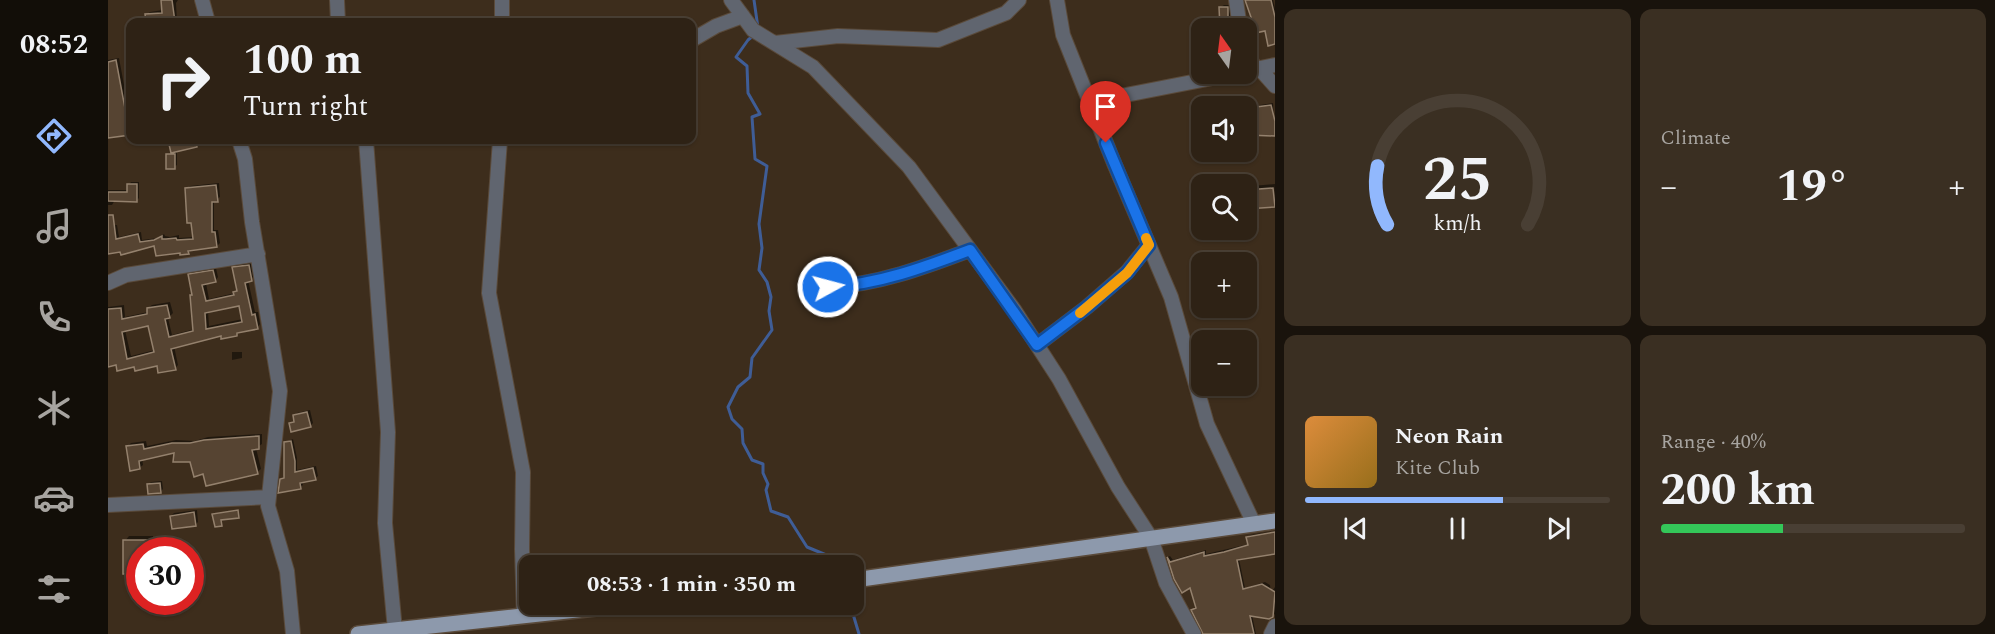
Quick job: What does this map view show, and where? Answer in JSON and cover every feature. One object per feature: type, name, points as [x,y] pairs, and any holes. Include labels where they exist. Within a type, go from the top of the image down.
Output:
[{"type":"main road","points":[[864,579],[1275,521]]},
{"type":"main road","points":[[358,634],[533,615]]},
{"type":"street","points":[[202,0],[207,18]]},
{"type":"street","points":[[337,0],[338,18]]},
{"type":"street","points":[[502,0],[502,18]]},
{"type":"street","points":[[731,0],[753,30],[813,67],[909,166],[1059,379],[1118,487],[1151,538],[1166,583],[1194,634]]},
{"type":"street","points":[[775,43],[838,36],[938,40],[1006,13],[1019,0]]},
{"type":"street","points":[[1057,0],[1063,35],[1171,297],[1207,424],[1254,524]]},
{"type":"street","points":[[1236,0],[1239,18]]},
{"type":"street","points":[[696,38],[716,26],[743,16]]},
{"type":"street","points":[[1257,68],[1275,65]]},
{"type":"street","points":[[1257,71],[1275,86]]},
{"type":"street","points":[[1090,102],[1191,82]]},
{"type":"street","points":[[240,144],[245,159],[280,391],[268,506],[287,571],[293,634]]},
{"type":"street","points":[[366,144],[388,432],[386,523],[395,630]]},
{"type":"street","points":[[500,144],[489,293],[523,472],[524,616]]},
{"type":"street","points":[[1037,345],[1127,273],[1149,245]]},
{"type":"street","points":[[828,287],[846,286],[919,269],[970,250]]},
{"type":"street","points":[[108,283],[126,275],[258,254]]},
{"type":"street","points":[[108,505],[269,497]]},
{"type":"street","points":[[1271,634],[1275,626]]},
{"type":"building","points":[[161,0],[172,0],[174,18],[146,18],[145,14],[162,13]]},
{"type":"building","points":[[1245,0],[1271,0],[1275,17],[1275,44],[1268,46],[1265,31],[1257,33],[1257,18],[1251,18]]},
{"type":"building","points":[[1219,7],[1228,7],[1228,18],[1220,18]]},
{"type":"building","points":[[116,60],[126,114],[126,136],[108,138],[108,62]]},
{"type":"building","points":[[1271,105],[1275,121],[1275,136],[1257,135],[1257,107]]},
{"type":"building","points":[[169,144],[197,144],[197,147],[171,153]]},
{"type":"building","points":[[166,154],[175,154],[175,169],[166,169]]},
{"type":"building","points":[[127,184],[137,184],[137,202],[108,201],[108,192],[127,192]]},
{"type":"building","points":[[216,185],[218,202],[212,202],[212,232],[215,232],[217,247],[188,251],[189,254],[180,255],[180,253],[156,256],[154,246],[121,255],[120,252],[108,254],[108,215],[113,215],[116,239],[138,234],[140,242],[162,236],[162,239],[193,239],[191,223],[187,223],[185,188]]},
{"type":"building","points":[[1273,188],[1275,207],[1257,208],[1257,189]]},
{"type":"building","points":[[249,265],[252,281],[245,283],[252,315],[255,314],[258,329],[237,333],[237,336],[221,339],[221,336],[171,349],[176,370],[158,373],[157,366],[135,371],[134,367],[117,371],[116,365],[108,367],[108,309],[121,308],[122,319],[147,314],[147,308],[167,305],[170,318],[165,319],[169,337],[193,331],[190,295],[192,295],[188,274],[213,270],[216,282],[202,285],[206,301],[234,295],[233,292],[237,291],[232,267]],"holes":[[[239,306],[242,322],[206,329],[205,313]],[[148,326],[154,352],[127,359],[122,332]]]},
{"type":"building","points":[[307,412],[311,427],[291,432],[289,423],[294,422],[293,415]]},
{"type":"building","points":[[259,436],[259,449],[252,450],[258,474],[206,486],[203,474],[194,477],[190,462],[173,462],[174,453],[139,461],[140,469],[130,471],[126,446],[143,444],[144,449],[172,443]]},
{"type":"building","points":[[291,441],[295,472],[313,468],[316,480],[300,483],[301,489],[278,493],[280,479],[284,478],[284,442]]},
{"type":"building","points":[[160,483],[161,493],[148,494],[147,484]]},
{"type":"building","points":[[238,510],[239,518],[221,520],[222,526],[215,527],[212,514]]},
{"type":"building","points":[[194,512],[196,526],[172,529],[170,516]]},
{"type":"building","points":[[1275,532],[1275,554],[1237,560],[1243,589],[1262,584],[1275,592],[1273,617],[1269,619],[1250,616],[1254,634],[1203,634],[1191,610],[1196,608],[1190,588],[1182,593],[1174,579],[1167,557],[1170,562],[1204,552],[1204,556],[1224,552],[1248,545],[1246,537]]},
{"type":"building","points":[[123,540],[126,540],[126,574],[123,574]]},
{"type":"waterway","points":[[754,0],[758,28]]},
{"type":"waterway","points":[[754,35],[736,57],[747,66],[748,93],[760,114],[752,117],[755,159],[767,166],[759,224],[762,248],[759,270],[767,282],[771,297],[769,311],[772,330],[752,358],[750,377],[738,387],[728,407],[732,419],[742,429],[743,443],[752,460],[763,464],[771,511],[788,517],[807,547],[826,555]]},
{"type":"waterway","points":[[853,615],[859,634]]},
{"type":"slow traffic","points":[[1080,313],[1127,273],[1149,245],[1146,238]]},
{"type":"route","points":[[828,287],[846,286],[919,269],[970,250],[1037,345],[1127,273],[1149,245],[1106,143]]}]
